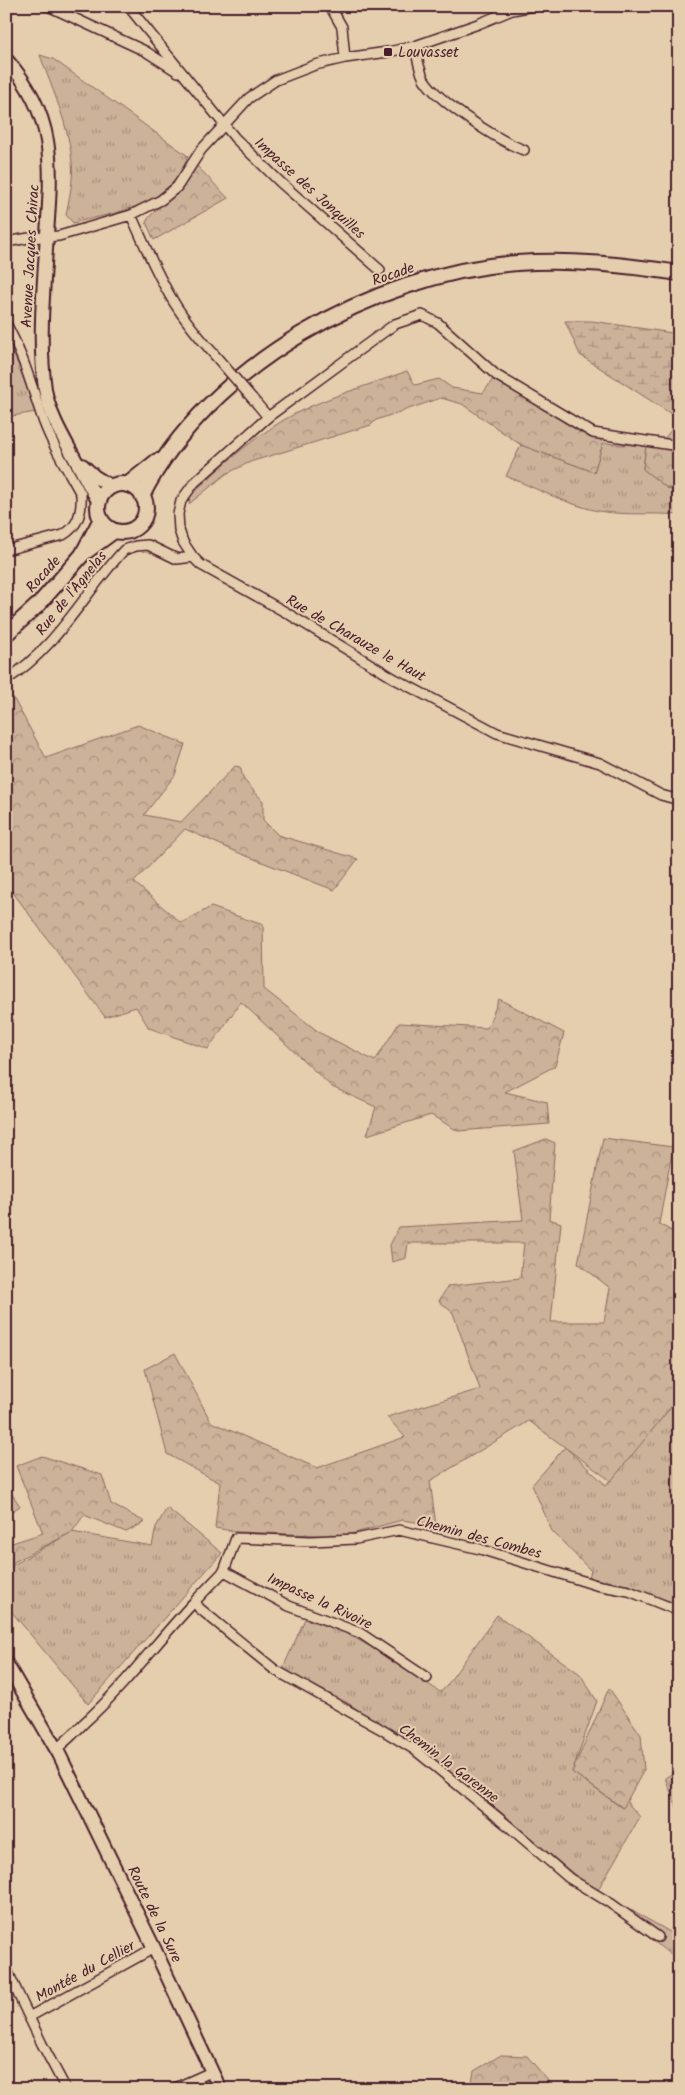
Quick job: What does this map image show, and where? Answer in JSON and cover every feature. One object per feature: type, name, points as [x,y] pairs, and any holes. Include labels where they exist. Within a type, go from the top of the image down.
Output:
[{"type":"main road","name":"Rocade","points":[[127,485],[169,450],[230,387],[282,346],[336,314],[395,290],[452,273],[530,262],[618,265],[679,274]]},
{"type":"main road","name":"Rocade","points":[[142,496],[169,450]]},
{"type":"main road","points":[[127,485],[142,496],[145,510],[140,523],[128,531],[114,531],[100,519],[99,502],[102,495],[112,487],[127,485]]},
{"type":"main road","name":"Rocade","points":[[82,555],[100,519]]},
{"type":"main road","name":"Rocade","points":[[6,634],[38,605],[82,555],[114,531]]},
{"type":"street","points":[[48,6],[145,51],[185,76]]},
{"type":"street","name":"Impasse des Jonquilles","points":[[128,6],[224,125],[280,182],[380,270]]},
{"type":"street","points":[[330,6],[342,27],[345,58]]},
{"type":"street","points":[[6,242],[59,236],[131,215],[161,200],[177,187],[201,150],[249,98],[276,80],[316,65],[414,46],[478,24],[512,8],[534,6]]},
{"type":"street","points":[[414,46],[418,65],[424,79],[434,92],[488,132],[524,150]]},
{"type":"street","name":"Avenue Jacques Chirac","points":[[6,60],[21,77],[33,97],[47,137],[51,174],[42,358],[46,391],[51,411],[99,502]]},
{"type":"street","points":[[131,215],[158,273],[176,306],[268,417]]},
{"type":"street","name":"Rue de Charauze le Haut","points":[[679,446],[593,433],[496,374],[438,323],[422,315],[395,324],[268,417],[194,483],[181,501],[178,514],[178,530],[182,542],[201,565],[287,613],[395,679],[497,733],[600,763],[661,795],[679,800]]},
{"type":"street","points":[[6,324],[22,354],[41,416],[81,494],[82,508],[78,521],[71,530],[63,535],[6,550]]},
{"type":"street","name":"Avenue Jacques Chirac","points":[[75,458],[94,476],[112,487]]},
{"type":"street","name":"Rue de l'Agnelas","points":[[6,680],[20,669],[60,629],[124,550],[148,545],[177,559],[193,557]]},
{"type":"street","name":"Chemin des Combes","points":[[224,1570],[236,1538],[311,1541],[356,1539],[399,1530],[480,1549],[596,1585],[629,1591],[679,1611]]},
{"type":"street","points":[[57,1751],[141,1665],[174,1623],[224,1570]]},
{"type":"street","name":"Impasse la Rivoire","points":[[224,1570],[289,1606],[360,1633],[427,1678]]},
{"type":"street","name":"Chemin la Garenne","points":[[195,1601],[199,1608],[275,1670],[379,1728],[414,1750],[506,1824],[569,1878],[610,1903],[658,1937]]},
{"type":"street","name":"Route de la Sure","points":[[6,1663],[57,1751],[154,1948],[220,2089]]},
{"type":"street","name":"Montée du Cellier","points":[[29,2017],[154,1948]]},
{"type":"street","name":"Montée du Cellier","points":[[6,1968],[42,2044],[66,2089]]},
{"type":"street","points":[[173,2089],[211,2072]]},
{"type":"green space","points":[[40,55],[53,59],[188,156],[180,173],[169,186],[141,204],[108,215],[73,223],[66,215],[72,175],[70,148],[59,107]]},
{"type":"green space","points":[[197,166],[228,198],[154,240],[146,222],[181,188]]},
{"type":"green space","points":[[565,321],[592,321],[679,334],[679,419],[580,355]]},
{"type":"green space","points":[[6,339],[18,364],[36,412],[6,417]]},
{"type":"green space","points":[[407,371],[415,385],[439,379],[452,388],[483,393],[496,375],[593,433],[603,443],[594,472],[521,445],[462,404],[441,398],[376,420],[371,425],[250,462],[226,474],[189,504],[190,496],[223,466],[257,438],[282,421],[327,399]]},
{"type":"green space","points":[[679,420],[679,493],[667,488],[643,469],[646,446],[664,439]]},
{"type":"green space","points":[[603,443],[646,446],[643,469],[667,488],[679,493],[679,515],[597,511],[566,501],[506,476],[521,445],[594,472]]},
{"type":"green space","points":[[10,692],[46,758],[138,725],[185,744],[175,775],[144,815],[181,822],[235,766],[240,767],[244,780],[263,801],[263,820],[278,835],[358,859],[334,890],[239,853],[185,829],[134,882],[181,923],[211,907],[263,925],[264,989],[320,1033],[375,1061],[399,1023],[487,1028],[499,999],[564,1033],[555,1066],[505,1092],[547,1102],[549,1124],[458,1131],[431,1115],[367,1135],[376,1107],[332,1087],[241,1002],[208,1049],[149,1028],[136,1007],[105,1017],[6,883],[6,694]]},
{"type":"green space","points":[[603,1138],[673,1147],[659,1224],[679,1235],[679,1397],[611,1481],[529,1421],[430,1481],[436,1525],[402,1520],[344,1536],[238,1532],[215,1528],[220,1483],[167,1454],[145,1369],[175,1353],[211,1422],[317,1468],[405,1437],[387,1417],[480,1389],[453,1313],[439,1301],[448,1286],[520,1278],[524,1243],[408,1243],[406,1258],[392,1262],[390,1245],[399,1227],[523,1220],[514,1151],[546,1139],[555,1143],[549,1219],[561,1223],[551,1322],[604,1322],[610,1288],[578,1263]]},
{"type":"green space","points":[[679,1397],[679,1604],[589,1577],[591,1571],[552,1531],[532,1485],[565,1447],[606,1485]]},
{"type":"green space","points":[[42,1456],[102,1475],[111,1504],[145,1522],[126,1532],[84,1515],[72,1532],[6,1566],[6,1545],[43,1533],[16,1466]]},
{"type":"green space","points":[[8,1488],[20,1506],[6,1515],[6,1489]]},
{"type":"green space","points":[[167,1508],[222,1553],[88,1704],[6,1605],[6,1569],[72,1532],[152,1546],[156,1527]]},
{"type":"green space","points":[[497,1615],[580,1674],[597,1701],[572,1772],[622,1808],[626,1801],[640,1817],[596,1893],[490,1803],[348,1703],[282,1670],[305,1619],[344,1632],[382,1653],[440,1692],[445,1688]]},
{"type":"green space","points":[[609,1688],[641,1735],[644,1770],[623,1808],[572,1772]]},
{"type":"green space","points":[[679,1769],[679,1812],[665,1778]]},
{"type":"green space","points":[[631,1910],[679,1937],[679,1957],[667,1952],[628,1921]]},
{"type":"green space","points":[[501,2055],[527,2056],[555,2089],[471,2089],[474,2071]]},
{"type":"place","name":"Louvasset","points":[[388,52]]}]
